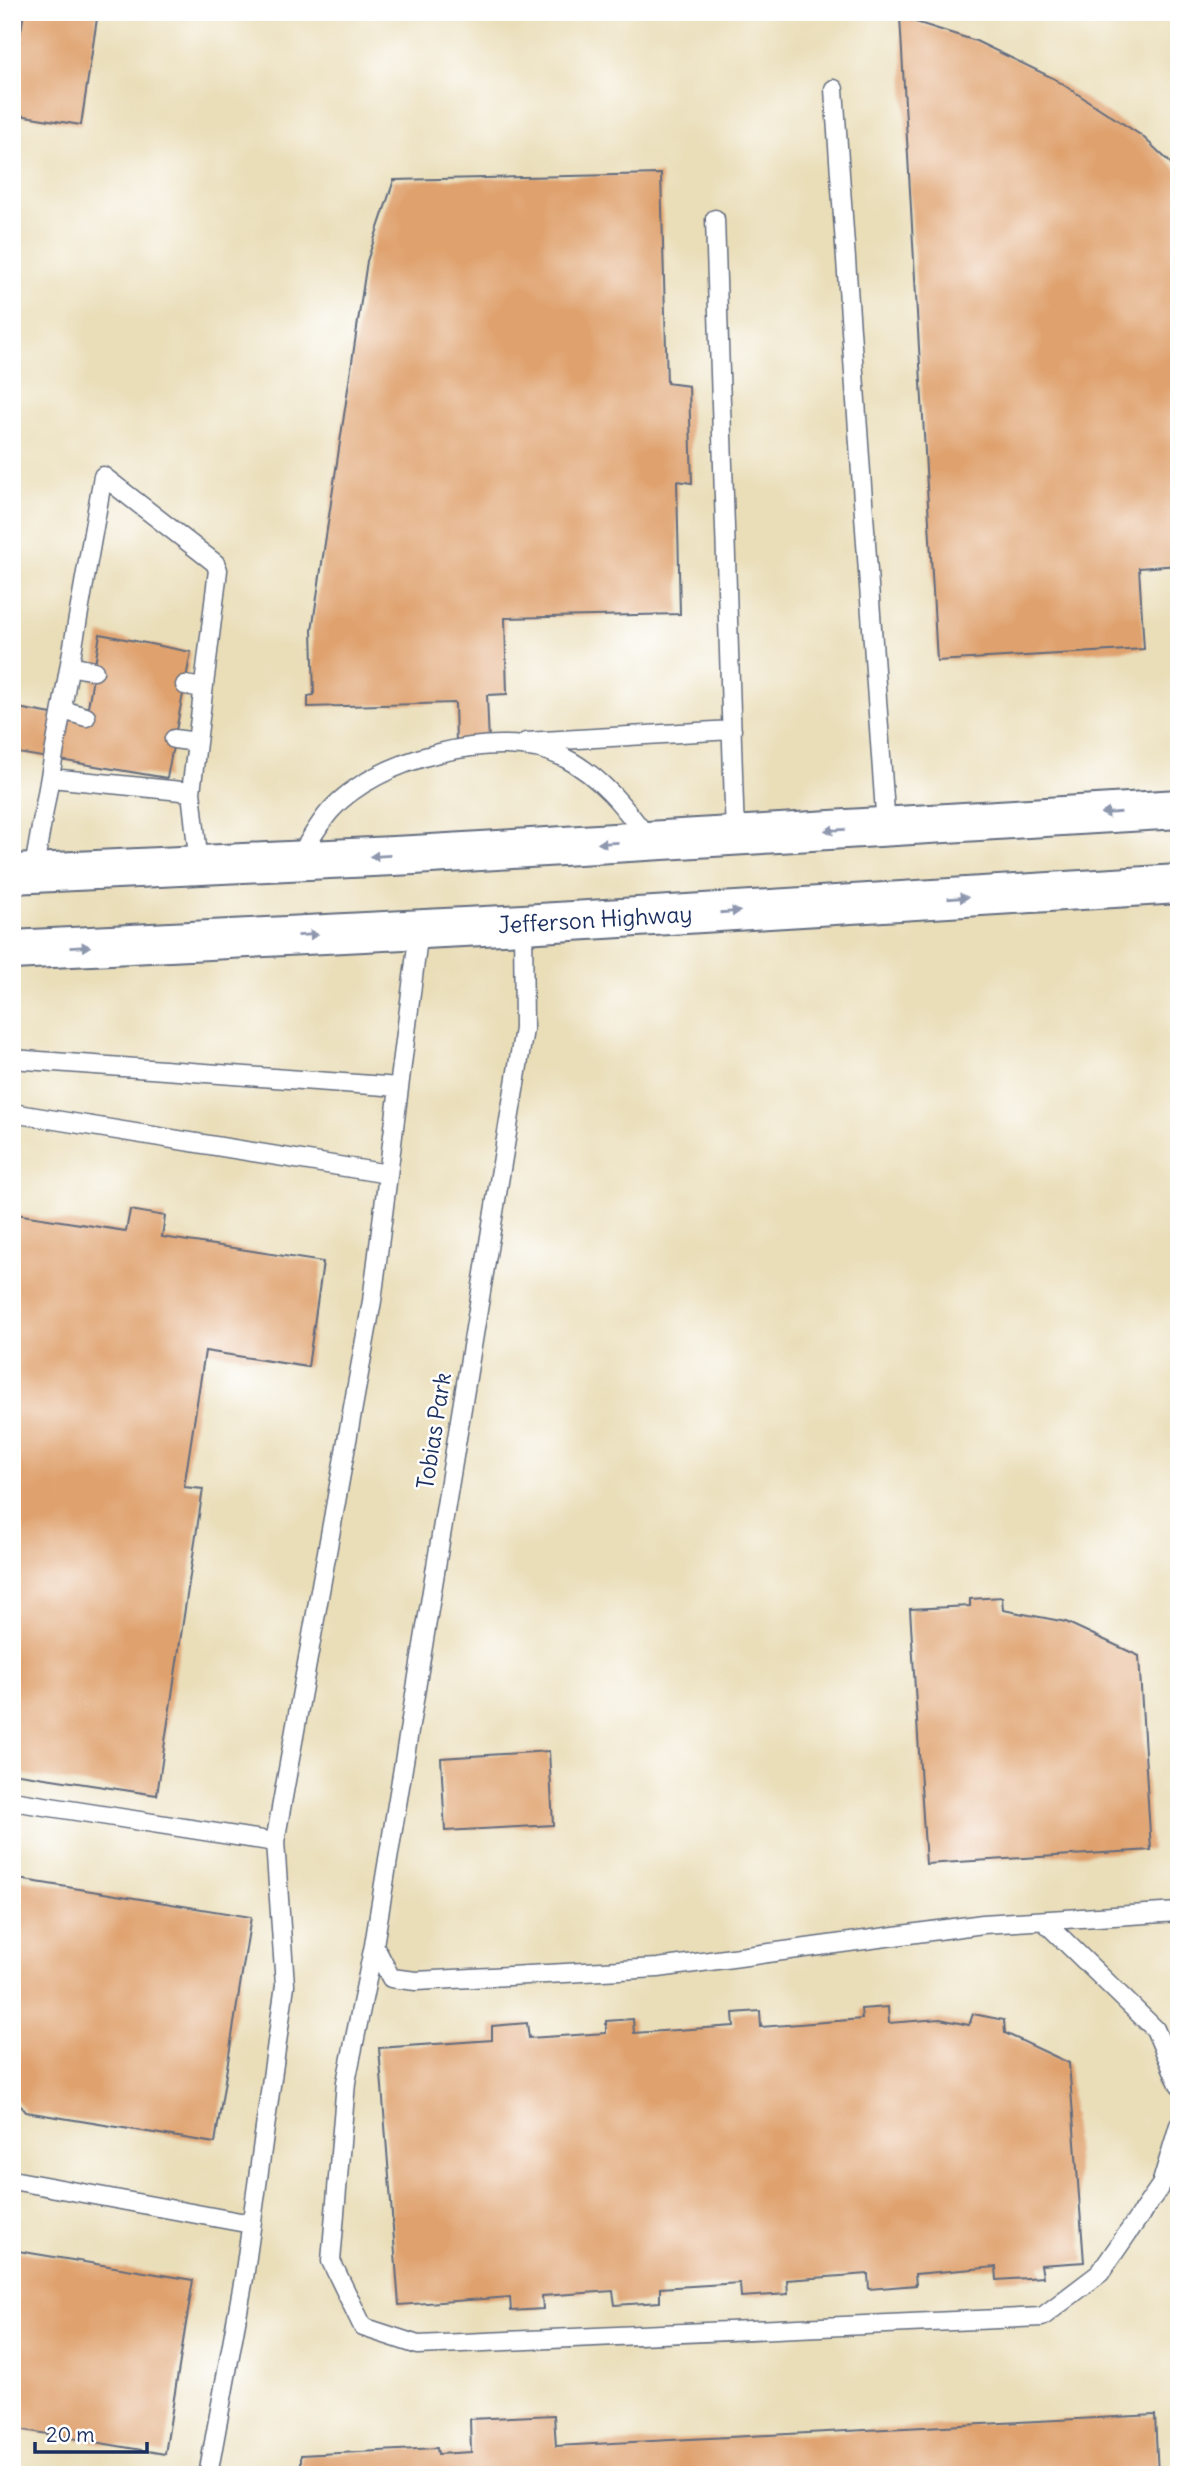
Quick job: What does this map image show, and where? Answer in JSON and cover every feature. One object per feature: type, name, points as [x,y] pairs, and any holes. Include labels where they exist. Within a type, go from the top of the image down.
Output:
[{"type":"main road","points":[[23,874],[650,841],[1179,809]]},
{"type":"main road","name":"Jefferson Highway","points":[[12,950],[419,930],[1179,884]]},
{"type":"lane","points":[[834,89],[886,827]]},
{"type":"lane","points":[[715,219],[735,836]]},
{"type":"lane","points":[[23,874],[51,778],[103,476],[215,563],[218,570],[191,792],[199,865]]},
{"type":"lane","points":[[70,666],[94,671]]},
{"type":"lane","points":[[185,685],[203,688]]},
{"type":"lane","points":[[63,710],[86,717]]},
{"type":"lane","points":[[297,860],[330,811],[371,780],[442,752],[463,746],[502,743],[732,730]]},
{"type":"lane","points":[[174,739],[197,742]]},
{"type":"lane","points":[[502,743],[561,756],[597,778],[619,800],[650,841]]},
{"type":"lane","points":[[51,778],[191,792]]},
{"type":"lane","name":"Tobias Park","points":[[523,924],[524,1029],[374,1945],[346,2082],[331,2261],[363,2327],[418,2346],[1042,2316],[1100,2273],[1161,2185],[1179,2125]]},
{"type":"lane","points":[[208,2475],[251,2224],[285,1985],[275,1842],[372,1301],[419,930]]},
{"type":"lane","points":[[12,1059],[400,1087]]},
{"type":"lane","points":[[12,1113],[388,1174]]},
{"type":"lane","points":[[12,1801],[275,1842]]},
{"type":"lane","points":[[374,1945],[391,1978],[416,1981],[658,1968],[983,1924],[1179,1912]]},
{"type":"lane","points":[[1044,1921],[1155,2029],[1179,2084]]},
{"type":"lane","points":[[12,2180],[251,2224]]},
{"type":"building","points":[[24,12],[98,12],[81,125],[12,114],[12,88]]},
{"type":"building","points":[[900,17],[976,41],[1053,78],[1142,136],[1179,171],[1179,565],[1139,568],[1144,649],[937,661]]},
{"type":"building","points":[[661,174],[667,383],[689,386],[692,483],[677,481],[680,614],[505,618],[507,694],[487,695],[489,743],[456,744],[455,703],[308,707],[308,696],[314,695],[312,630],[367,261],[394,180]]},
{"type":"building","points":[[100,634],[191,652],[167,778],[12,752],[12,707],[86,720]]},
{"type":"building","points":[[130,1210],[165,1216],[162,1237],[323,1262],[308,1367],[205,1351],[184,1487],[203,1489],[157,1795],[12,1773],[12,1219],[16,1214],[126,1231]]},
{"type":"building","points":[[1002,1597],[1003,1610],[1066,1622],[1139,1656],[1151,1850],[926,1864],[910,1609],[970,1606],[970,1599]]},
{"type":"building","points":[[549,1751],[553,1825],[445,1831],[441,1758]]},
{"type":"building","points":[[12,1878],[251,1917],[215,2143],[26,2112],[12,2095]]},
{"type":"building","points":[[888,2007],[889,2023],[940,2019],[969,2025],[973,2014],[1004,2020],[1005,2033],[1069,2063],[1084,2262],[1041,2265],[1043,2277],[997,2280],[996,2267],[915,2274],[916,2285],[869,2289],[868,2274],[787,2280],[788,2294],[741,2297],[740,2283],[660,2288],[660,2302],[615,2305],[613,2291],[542,2296],[543,2309],[511,2311],[510,2297],[399,2305],[379,2048],[492,2040],[492,2026],[527,2023],[529,2038],[606,2033],[606,2021],[633,2019],[634,2033],[734,2026],[733,2013],[760,2011],[761,2027],[862,2019],[861,2009]]},
{"type":"building","points":[[12,2250],[193,2280],[165,2454],[12,2428]]},
{"type":"building","points":[[554,2415],[556,2446],[1155,2415],[1158,2475],[301,2475],[301,2455],[437,2448],[438,2454],[471,2452],[470,2419]]}]
